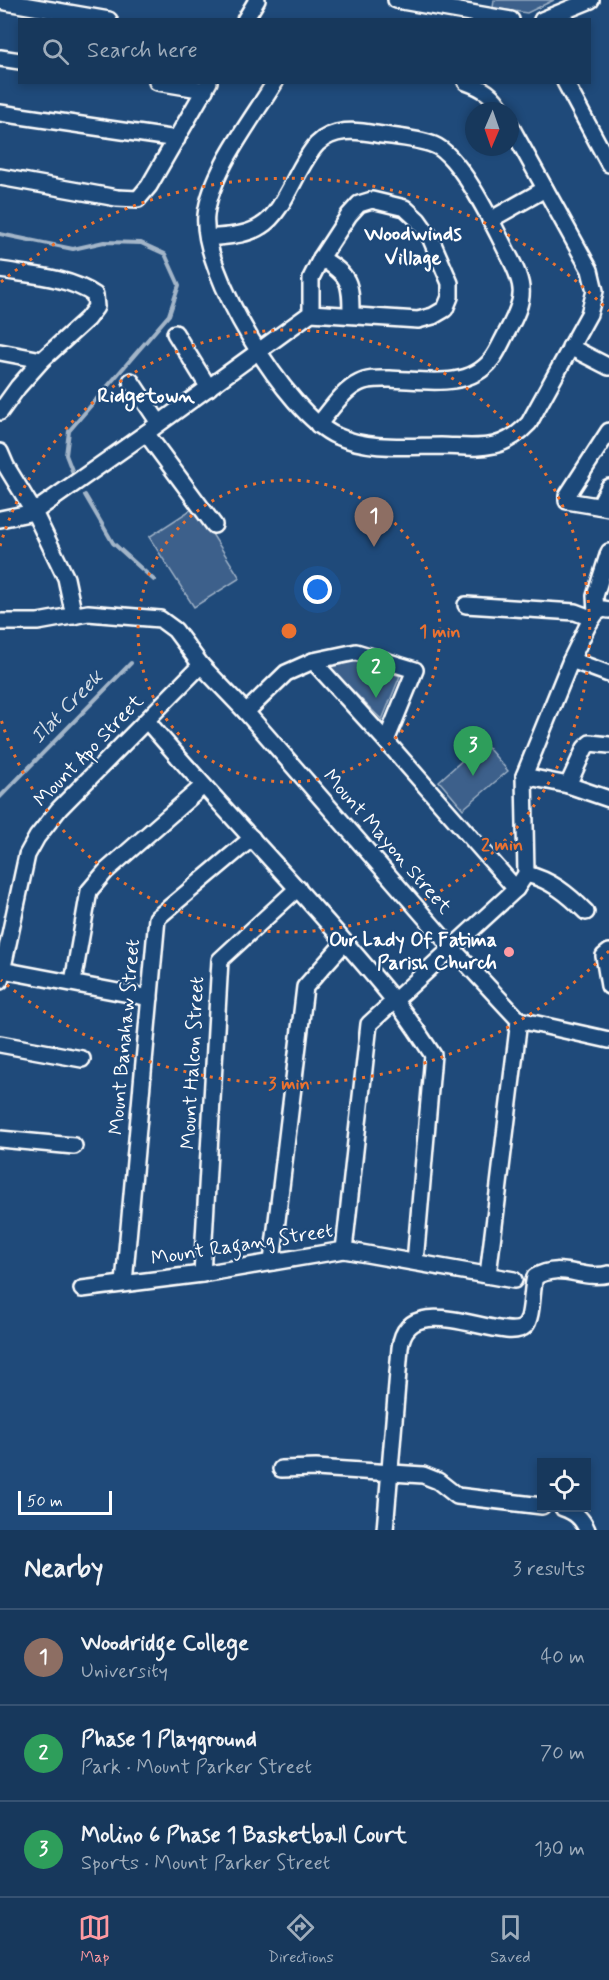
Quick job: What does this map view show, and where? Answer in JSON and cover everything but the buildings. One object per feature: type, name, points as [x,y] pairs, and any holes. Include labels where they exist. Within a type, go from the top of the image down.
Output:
[{"type":"street","points":[[246,18],[256,0]]},
{"type":"street","points":[[396,0],[443,4],[502,18]]},
{"type":"street","points":[[547,18],[591,0]]},
{"type":"street","points":[[0,1],[98,18]]},
{"type":"street","points":[[0,58],[18,61]]},
{"type":"street","points":[[0,177],[117,198],[138,199],[149,186],[207,86],[182,84]]},
{"type":"street","points":[[274,84],[220,171],[211,195],[206,217],[214,263],[223,286],[258,351],[303,411],[318,425],[337,437],[368,445],[484,447],[504,443],[518,435],[529,423],[589,314],[595,291],[590,270],[519,141]]},
{"type":"street","points":[[471,84],[490,94],[496,102]]},
{"type":"street","points":[[566,84],[609,164]]},
{"type":"street","points":[[0,113],[177,139]]},
{"type":"street","points":[[208,238],[245,233],[262,226],[273,215],[315,146],[326,136],[358,130],[434,144],[448,153],[490,220],[519,275],[522,294],[517,313],[492,359],[480,372],[464,379],[439,381],[372,379],[359,382],[347,390],[318,425]]},
{"type":"street","points":[[490,220],[545,189]]},
{"type":"street","points":[[0,519],[34,512],[209,388],[311,312],[418,320],[433,316],[445,309],[450,297],[450,283],[430,237],[418,219],[405,208],[372,200],[359,204],[349,215],[321,258],[311,278],[311,312]]},
{"type":"street","points":[[321,258],[336,267],[347,279],[351,296],[351,315]]},
{"type":"street","points":[[0,270],[84,288],[95,295],[96,307],[87,319],[42,360],[0,412]]},
{"type":"street","points":[[175,333],[209,388]]},
{"type":"street","points":[[570,347],[609,367]]},
{"type":"street","points":[[0,352],[42,360]]},
{"type":"street","points":[[131,381],[159,423]]},
{"type":"street","points":[[609,431],[567,496],[567,501],[604,507],[609,487]]},
{"type":"street","points":[[146,433],[214,525]]},
{"type":"street","points":[[0,452],[34,512],[66,578],[75,616],[38,622],[0,622]]},
{"type":"street","points":[[344,1250],[369,1024],[516,889],[526,874],[524,776],[571,660],[599,614],[595,596],[609,552]]},
{"type":"street","points":[[466,605],[599,614]]},
{"type":"street","name":"Mount Mayon Street","points":[[75,616],[88,613],[144,616],[160,619],[175,630],[201,665],[246,712],[451,947],[519,1020]]},
{"type":"street","points":[[246,712],[286,673],[313,662],[356,652],[415,670],[386,741]]},
{"type":"street","points":[[571,660],[609,674]]},
{"type":"street","points":[[313,662],[516,889]]},
{"type":"street","name":"Mount Apo Street","points":[[1,975],[27,855],[37,837],[59,809],[201,665]]},
{"type":"street","points":[[147,721],[203,786],[298,888],[394,1000],[434,1054],[415,1262]]},
{"type":"street","points":[[568,785],[585,748],[590,743],[609,745]]},
{"type":"street","points":[[524,776],[568,785],[609,799]]},
{"type":"street","points":[[73,982],[89,891],[106,871],[203,786]]},
{"type":"street","name":"Mount Banahaw Street","points":[[124,1283],[157,918],[252,838]]},
{"type":"street","points":[[526,874],[536,876],[564,891],[586,912]]},
{"type":"street","name":"Mount Halcon Street","points":[[202,1274],[220,960],[298,888]]},
{"type":"street","points":[[272,1262],[305,987],[344,942]]},
{"type":"street","points":[[609,952],[604,956],[603,961],[609,986]]},
{"type":"street","points":[[1,975],[73,982],[150,998]]},
{"type":"street","points":[[488,1275],[519,1020],[609,1040]]},
{"type":"street","points":[[0,1044],[82,1059]]},
{"type":"street","points":[[0,1139],[74,1146]]},
{"type":"street","name":"Mount Ragang Street","points":[[82,1289],[202,1274],[344,1250],[514,1280]]},
{"type":"street","points":[[385,1530],[400,1348],[406,1332],[426,1319],[437,1318],[476,1323],[508,1331],[519,1330],[530,1319],[531,1288],[535,1277],[543,1272],[555,1269],[583,1275],[609,1274]]},
{"type":"street","points":[[281,1469],[316,1468],[423,1475],[438,1481],[463,1498],[537,1505]]},
{"type":"street","points":[[573,1512],[583,1521],[587,1530]]},
{"type":"shaded area","points":[[494,0],[554,0],[527,13],[493,8]]},
{"type":"shaded area","points":[[195,507],[240,578],[194,607],[149,537]]},
{"type":"shaded area","points":[[357,660],[400,676],[382,720],[326,664]]},
{"type":"shaded area","points":[[483,742],[508,771],[463,809],[439,781]]},
{"type":"waterway","name":"Ilat Creek","points":[[0,234],[73,249],[104,242],[141,243],[165,254],[179,285],[169,315],[69,431],[66,455],[73,473]]},
{"type":"waterway","name":"Ilat Creek","points":[[85,495],[113,543],[154,580]]},
{"type":"waterway","name":"Ilat Creek","points":[[0,797],[131,663]]},
{"type":"place","name":"Woodridge College","points":[[374,547]]},
{"type":"place","name":"Phase 1 Playground","points":[[376,698]]},
{"type":"place","name":"Molino 6 Phase 1 Basketball Court","points":[[473,776]]},
{"type":"place","name":"Our Lady Of Fatima Parish Church","points":[[509,952]]},
{"type":"district","name":"Woodwinds Village","points":[[413,246]]},
{"type":"district","name":"Ridgetown","points":[[146,396]]}]
